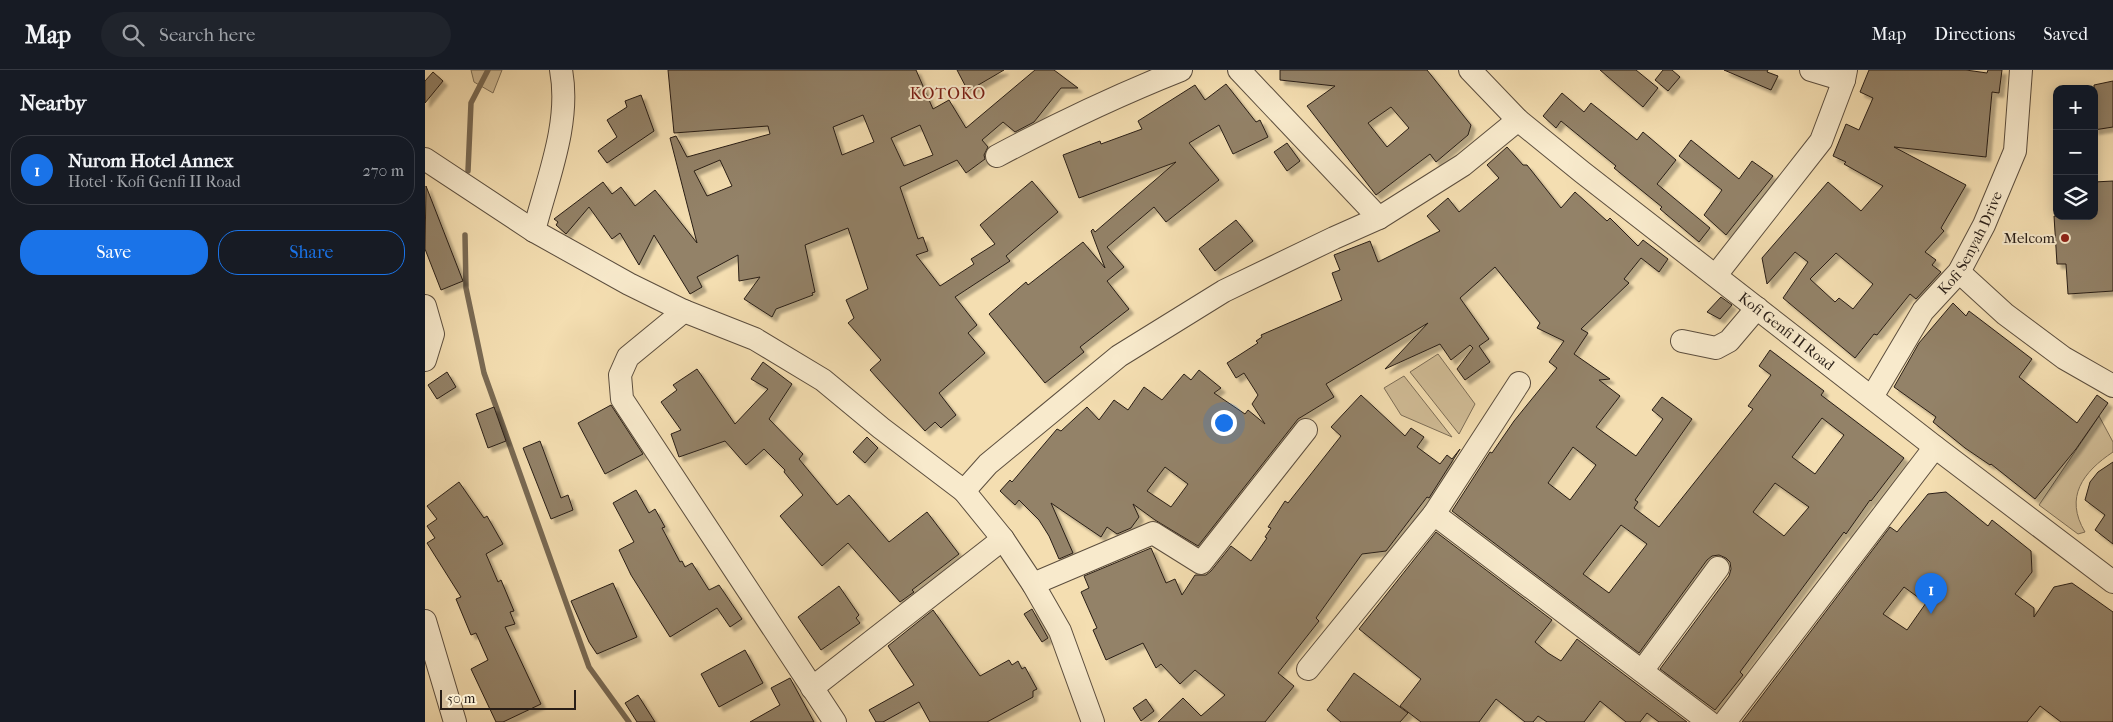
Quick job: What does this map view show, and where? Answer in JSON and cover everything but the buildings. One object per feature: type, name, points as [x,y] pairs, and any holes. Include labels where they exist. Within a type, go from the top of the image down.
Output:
[{"type":"street","points":[[534,231],[561,129],[563,80],[561,70]]},
{"type":"street","points":[[997,156],[1051,127],[1181,70]]},
{"type":"street","points":[[1239,70],[1379,218]]},
{"type":"street","name":"Kofi Genfi II Road","points":[[1469,70],[1517,120],[1935,447],[2113,582]]},
{"type":"street","points":[[1716,275],[1821,141],[1845,75],[1811,70]]},
{"type":"street","name":"Kofi Senyah Drive","points":[[1871,397],[1923,311],[1959,272],[1984,225],[2015,151],[2021,70]]},
{"type":"street","points":[[964,491],[988,464],[1119,356],[1224,291],[1379,218],[1463,165],[1517,120]]},
{"type":"street","points":[[425,159],[534,231],[629,284],[684,311],[755,339],[823,380],[881,428],[964,491],[1003,539],[1033,584],[1060,632],[1093,722]]},
{"type":"street","points":[[1959,272],[2005,314],[2064,358],[2113,386]]},
{"type":"street","points":[[425,306],[433,334],[425,360]]},
{"type":"street","points":[[1682,340],[1716,348],[1729,341],[1757,308]]},
{"type":"street","points":[[684,311],[628,357],[620,375],[621,399],[835,722]]},
{"type":"street","points":[[1308,670],[1434,514],[1519,383]]},
{"type":"street","points":[[1033,584],[1153,534],[1201,562],[1306,430]]},
{"type":"street","points":[[1725,722],[1935,447]]},
{"type":"street","points":[[1434,514],[1709,722]]},
{"type":"street","points":[[812,688],[1003,539]]},
{"type":"street","points":[[1643,671],[1718,568]]},
{"type":"street","points":[[425,621],[455,722]]},
{"type":"shaded area","points":[[471,70],[502,70],[493,93],[474,82]]},
{"type":"shaded area","points":[[1438,354],[1475,404],[1459,434],[1410,372]]},
{"type":"shaded area","points":[[1404,376],[1452,437],[1401,415],[1384,388]]},
{"type":"shaded area","points":[[2099,416],[2113,442],[2113,452],[2093,468],[2080,486],[2076,508],[2085,532],[2078,534],[2039,505]]},
{"type":"waterway","points":[[468,171],[471,103],[488,70]]},
{"type":"waterway","points":[[465,235],[466,288],[484,373],[589,667],[629,722]]},
{"type":"place","name":"Melcom","points":[[2065,238]]},
{"type":"place","name":"Nurom Hotel Annex","points":[[1931,614]]},
{"type":"district","name":"KOTOKO","points":[[948,93]]}]
